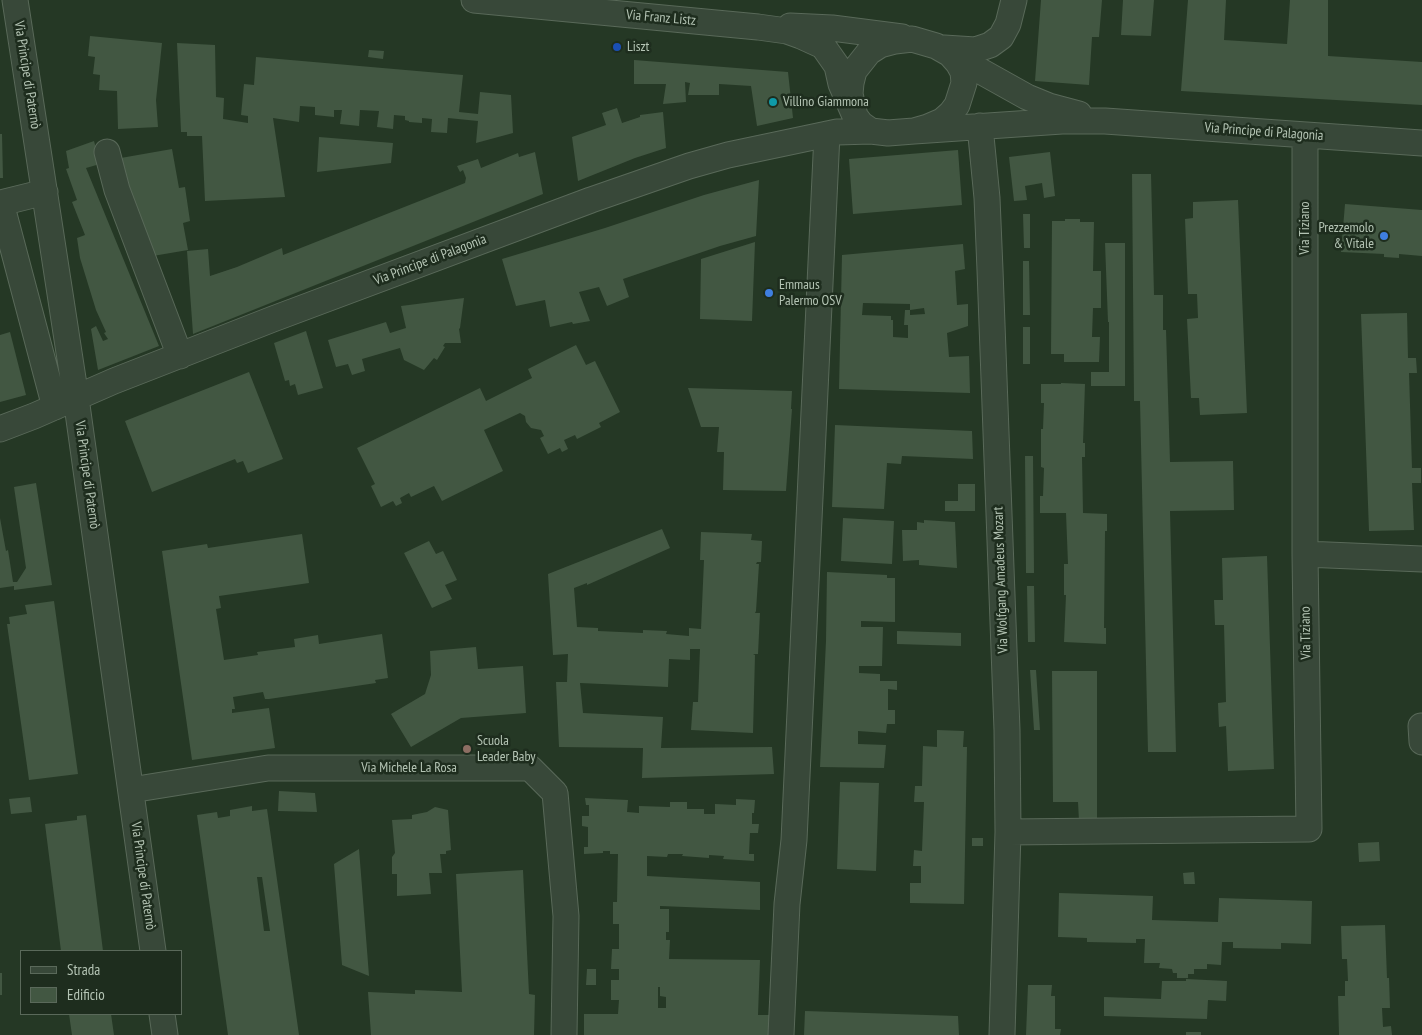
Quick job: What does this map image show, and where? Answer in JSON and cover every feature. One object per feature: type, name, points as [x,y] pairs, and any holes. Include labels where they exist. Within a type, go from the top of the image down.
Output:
[{"type":"street","name":"Via Principe di Paternò","points":[[15,0],[45,192],[66,402],[131,790],[153,950]]},
{"type":"street","name":"Via Franz Listz","points":[[474,0],[787,31],[823,46],[837,66],[841,84],[863,123]]},
{"type":"street","points":[[943,50],[975,50],[990,45],[1001,37],[1008,24],[1014,0]]},
{"type":"street","name":"Via Franz Listz","points":[[758,27],[832,28],[869,32],[912,39],[943,50]]},
{"type":"street","points":[[863,123],[851,103],[851,83],[854,71],[868,52],[880,45],[912,39]]},
{"type":"street","points":[[914,131],[942,121],[957,105],[964,83],[963,72],[958,63],[943,50]]},
{"type":"street","name":"Via Principe di Palagonia","points":[[943,50],[1027,97],[1049,106],[1105,121]]},
{"type":"street","name":"Via Principe di Palagonia","points":[[0,429],[180,356],[476,243],[636,185],[728,155],[849,131],[863,123],[888,133],[1062,120],[1105,121],[1422,143]]},
{"type":"street","name":"Via Wolfgang Amadeus Mozart","points":[[980,126],[987,198],[1007,730],[1008,832],[1002,1035]]},
{"type":"street","points":[[781,1035],[787,904],[794,840],[827,134]]},
{"type":"street","name":"Via Tiziano","points":[[1008,832],[1309,829],[1305,554],[1305,136]]},
{"type":"street","points":[[107,152],[117,190],[180,356]]},
{"type":"street","points":[[45,192],[2,204],[66,402]]},
{"type":"street","points":[[1305,554],[1422,559]]},
{"type":"street","points":[[1421,726],[1422,742]]},
{"type":"street","name":"Via Michele La Rosa","points":[[131,790],[268,768],[530,768],[555,793],[566,916],[564,1035]]},
{"type":"street","points":[[162,1015],[165,1035]]},
{"type":"building","points":[[1041,0],[1102,0],[1099,37],[1092,37],[1089,85],[1035,81]]},
{"type":"building","points":[[1123,0],[1154,0],[1151,36],[1121,35]]},
{"type":"building","points":[[1188,0],[1226,0],[1224,40],[1287,44],[1290,0],[1328,0],[1328,56],[1422,62],[1422,105],[1181,91]]},
{"type":"building","points":[[90,36],[162,43],[156,100],[158,127],[118,129],[117,91],[99,90],[100,75],[93,74],[95,57],[88,56]]},
{"type":"building","points":[[177,43],[215,45],[216,97],[224,98],[223,119],[248,123],[248,116],[241,115],[244,84],[254,85],[256,57],[463,75],[459,112],[478,114],[480,92],[511,95],[513,133],[476,143],[478,121],[448,118],[447,133],[431,132],[432,119],[422,118],[422,123],[409,122],[405,120],[405,116],[394,115],[393,129],[377,127],[379,111],[360,110],[359,126],[340,124],[342,110],[334,110],[334,117],[315,115],[315,107],[300,106],[299,122],[273,118],[285,197],[205,201],[202,136],[187,136],[187,132],[181,132]]},
{"type":"building","points":[[369,50],[384,51],[383,59],[368,57]]},
{"type":"building","points":[[634,60],[788,72],[793,118],[757,126],[751,86],[719,84],[719,95],[688,95],[690,83],[685,82],[686,102],[663,104],[666,84],[634,84]]},
{"type":"building","points":[[617,108],[622,123],[640,117],[640,115],[663,112],[666,148],[635,158],[578,181],[572,137],[606,125],[602,113]]},
{"type":"building","points":[[0,134],[2,134],[3,178],[0,178]]},
{"type":"building","points":[[319,137],[393,143],[391,163],[317,172]]},
{"type":"building","points":[[94,141],[100,164],[86,168],[159,346],[98,370],[91,329],[96,326],[103,341],[108,339],[96,310],[80,258],[77,238],[85,235],[72,202],[77,200],[66,169],[69,168],[66,151]]},
{"type":"building","points":[[172,149],[179,188],[185,187],[190,221],[183,223],[188,250],[147,257],[115,159]]},
{"type":"building","points":[[958,150],[962,205],[853,214],[849,159]]},
{"type":"building","points":[[535,152],[543,194],[193,334],[187,251],[208,249],[210,276],[282,248],[283,255],[465,183],[466,178],[463,170],[460,172],[457,166],[478,159],[481,168],[518,153],[519,157]]},
{"type":"building","points":[[1050,152],[1055,196],[1044,198],[1042,183],[1025,186],[1027,200],[1014,201],[1009,157]]},
{"type":"building","points":[[1132,174],[1151,174],[1154,295],[1163,295],[1163,330],[1166,330],[1170,462],[1233,461],[1234,510],[1170,511],[1176,752],[1148,752],[1140,401],[1134,401]]},
{"type":"building","points":[[759,180],[756,236],[720,246],[623,279],[629,297],[607,306],[599,287],[579,292],[590,321],[573,324],[572,322],[550,327],[545,300],[516,306],[502,259],[605,228],[704,195]]},
{"type":"building","points":[[1238,200],[1247,413],[1200,415],[1199,398],[1191,398],[1187,319],[1198,318],[1197,294],[1188,294],[1185,219],[1193,218],[1193,202]]},
{"type":"building","points":[[1345,204],[1422,210],[1422,256],[1399,254],[1399,258],[1384,257],[1384,254],[1341,252]]},
{"type":"building","points":[[1023,214],[1030,214],[1030,248],[1024,248]]},
{"type":"building","points":[[1065,219],[1080,219],[1080,222],[1094,222],[1093,271],[1101,271],[1101,308],[1093,308],[1092,337],[1100,337],[1099,362],[1064,362],[1064,354],[1051,354],[1052,221],[1065,221]]},
{"type":"building","points":[[755,242],[752,321],[700,319],[701,259]]},
{"type":"building","points":[[1105,243],[1125,243],[1125,386],[1091,386],[1091,372],[1109,372],[1109,322]]},
{"type":"building","points":[[963,244],[965,269],[955,271],[957,305],[968,304],[968,326],[947,333],[949,357],[969,356],[970,393],[839,389],[842,255]],"holes":[[[863,303],[910,304],[910,310],[905,310],[904,325],[908,325],[908,338],[893,337],[893,320],[891,320],[891,316],[862,315]],[[924,308],[925,314],[910,315],[910,310]]]},
{"type":"building","points":[[1023,261],[1029,261],[1030,315],[1023,315]]},
{"type":"building","points":[[464,298],[459,329],[461,343],[445,343],[443,346],[445,347],[437,360],[434,358],[424,370],[404,360],[400,348],[362,359],[365,371],[352,375],[348,364],[336,367],[328,340],[386,322],[390,333],[406,328],[401,306]]},
{"type":"building","points":[[1407,313],[1408,358],[1416,358],[1417,373],[1409,373],[1412,468],[1421,468],[1421,483],[1412,483],[1414,530],[1369,531],[1361,314]]},
{"type":"building","points":[[1023,327],[1030,327],[1030,364],[1023,364]]},
{"type":"building","points":[[306,331],[323,388],[298,395],[295,384],[290,386],[289,380],[285,381],[274,343]]},
{"type":"building","points":[[10,332],[26,395],[0,402],[0,335]]},
{"type":"building","points":[[576,345],[586,365],[595,361],[620,412],[599,423],[601,427],[577,439],[575,435],[564,440],[568,449],[562,452],[560,448],[548,454],[540,438],[544,436],[541,430],[531,428],[526,422],[525,416],[520,413],[484,430],[503,471],[442,501],[434,486],[411,497],[409,493],[400,498],[402,503],[396,506],[393,501],[381,507],[371,486],[375,484],[357,448],[480,388],[486,401],[532,378],[528,369]]},
{"type":"building","points":[[249,372],[283,459],[248,473],[243,461],[237,463],[235,459],[152,492],[125,421]]},
{"type":"building","points":[[1041,384],[1085,384],[1083,443],[1085,443],[1085,457],[1082,457],[1083,513],[1107,514],[1107,531],[1105,531],[1104,628],[1106,628],[1106,644],[1064,642],[1066,595],[1064,595],[1064,564],[1068,564],[1066,513],[1040,513],[1040,496],[1043,496],[1044,468],[1041,467],[1041,429],[1043,429],[1044,403],[1041,403]]},
{"type":"building","points":[[688,388],[792,391],[786,491],[723,490],[724,452],[717,452],[719,427],[701,427]]},
{"type":"building","points":[[835,425],[972,431],[973,459],[902,456],[901,464],[887,463],[884,509],[832,507]]},
{"type":"building","points":[[1025,456],[1033,456],[1034,573],[1026,573]]},
{"type":"building","points":[[36,483],[52,585],[14,590],[14,586],[0,588],[0,518],[13,582],[17,582],[26,568],[14,487]]},
{"type":"building","points":[[958,484],[975,484],[975,511],[945,511],[945,501],[958,501]]},
{"type":"building","points":[[843,518],[894,521],[892,564],[841,561]]},
{"type":"building","points":[[924,520],[955,522],[957,568],[919,565],[919,560],[903,561],[902,530],[917,530],[917,522],[924,523]]},
{"type":"building","points":[[662,529],[670,548],[587,585],[587,583],[574,588],[577,627],[598,628],[598,631],[643,633],[643,630],[667,631],[666,634],[689,636],[689,628],[701,629],[704,560],[700,560],[701,532],[752,534],[751,540],[762,541],[761,562],[756,564],[759,564],[755,613],[760,613],[758,654],[753,654],[755,655],[753,733],[691,730],[693,702],[698,702],[700,649],[690,649],[690,660],[669,659],[668,687],[580,683],[583,713],[663,717],[661,748],[772,747],[774,774],[642,778],[643,748],[559,747],[556,682],[567,682],[568,654],[553,655],[548,574]]},
{"type":"building","points":[[302,534],[309,583],[219,596],[221,608],[216,609],[224,660],[258,655],[257,652],[295,647],[294,639],[318,635],[319,644],[382,634],[388,678],[375,680],[376,683],[269,699],[265,699],[263,692],[233,697],[235,709],[232,709],[232,713],[269,708],[275,748],[192,760],[162,551],[207,544],[208,548]]},
{"type":"building","points":[[429,541],[436,554],[443,551],[457,580],[445,585],[452,599],[432,608],[404,553]]},
{"type":"building","points":[[1267,556],[1274,769],[1228,771],[1226,726],[1219,727],[1218,703],[1226,702],[1224,625],[1215,625],[1214,600],[1223,600],[1222,558]]},
{"type":"building","points":[[827,572],[887,575],[887,578],[895,578],[895,622],[861,621],[861,627],[883,627],[882,666],[859,666],[859,673],[880,674],[880,681],[897,681],[897,690],[888,689],[888,710],[895,710],[895,724],[887,724],[886,733],[858,731],[858,744],[886,745],[884,768],[820,767]]},
{"type":"building","points":[[1027,586],[1034,586],[1035,642],[1028,642]]},
{"type":"building","points":[[54,601],[78,774],[29,780],[7,624],[10,624],[9,617],[27,614],[25,605]]},
{"type":"building","points":[[897,631],[961,633],[961,646],[897,644]]},
{"type":"building","points":[[476,647],[478,669],[523,666],[526,713],[461,718],[411,747],[391,714],[425,694],[431,675],[430,651]]},
{"type":"building","points":[[1030,670],[1036,670],[1040,730],[1034,730]]},
{"type":"building","points":[[1052,671],[1097,671],[1097,821],[1079,821],[1078,802],[1053,802]]},
{"type":"building","points":[[937,730],[964,731],[963,747],[967,747],[964,904],[910,903],[910,883],[921,883],[921,866],[913,866],[914,850],[922,851],[924,802],[914,802],[915,786],[922,786],[923,746],[937,747]]},
{"type":"building","points":[[840,782],[879,783],[876,871],[837,869]]},
{"type":"building","points":[[279,791],[315,793],[317,812],[278,811]]},
{"type":"building","points":[[30,797],[32,812],[11,814],[9,799]]},
{"type":"building","points":[[585,798],[628,800],[627,812],[639,813],[639,806],[670,807],[670,802],[687,802],[687,809],[704,809],[704,814],[715,814],[715,804],[736,805],[736,799],[755,800],[752,824],[759,824],[758,833],[750,833],[749,854],[754,854],[754,861],[723,859],[724,856],[709,855],[709,858],[682,856],[683,854],[668,854],[667,857],[647,856],[647,876],[760,882],[760,910],[660,906],[660,909],[669,909],[669,932],[666,932],[666,940],[670,940],[669,959],[760,960],[758,1015],[772,1015],[772,1035],[584,1035],[584,1014],[618,1014],[619,1000],[611,1000],[611,980],[619,980],[619,969],[611,969],[612,949],[619,949],[619,924],[613,924],[613,902],[617,902],[618,854],[610,854],[610,851],[603,851],[603,853],[584,854],[584,847],[588,847],[588,827],[582,826],[582,816],[589,816],[589,805],[586,805]],"holes":[[[658,987],[660,987],[660,996],[666,997],[666,1008],[658,1008]]]},
{"type":"building","points":[[252,806],[252,811],[267,809],[299,1035],[228,1035],[197,815],[217,812],[218,818],[230,816],[230,810]],"holes":[[[257,877],[262,877],[270,931],[264,931]]]},
{"type":"building","points":[[435,807],[448,810],[451,850],[446,851],[446,854],[440,854],[442,873],[429,873],[431,894],[397,896],[397,874],[392,874],[392,857],[395,853],[392,820],[412,819],[412,815],[427,812]]},
{"type":"building","points":[[86,815],[103,950],[61,950],[45,824],[77,820],[77,816]]},
{"type":"building","points":[[972,838],[983,838],[983,846],[972,846]]},
{"type":"building","points":[[1379,842],[1380,861],[1359,862],[1358,843]]},
{"type":"building","points":[[359,849],[369,976],[342,965],[334,864]]},
{"type":"building","points":[[523,870],[529,994],[535,995],[534,1035],[371,1035],[368,992],[415,994],[415,990],[462,992],[456,874]]},
{"type":"building","points":[[1194,872],[1195,884],[1184,884],[1183,873]]},
{"type":"building","points":[[1059,893],[1153,896],[1152,920],[1218,922],[1219,898],[1312,901],[1311,944],[1281,943],[1281,949],[1233,948],[1233,942],[1222,942],[1221,965],[1207,964],[1207,969],[1194,969],[1194,974],[1188,974],[1188,978],[1177,978],[1177,973],[1173,973],[1172,969],[1159,968],[1160,963],[1144,963],[1145,939],[1136,939],[1136,943],[1087,942],[1087,938],[1058,937]]},
{"type":"building","points":[[1385,925],[1390,1008],[1382,1008],[1383,1027],[1391,1026],[1392,1035],[1339,1035],[1338,996],[1345,996],[1345,981],[1348,981],[1347,959],[1342,959],[1341,926]]},
{"type":"building","points":[[587,969],[596,969],[596,985],[586,985]]},
{"type":"building","points":[[0,973],[2,973],[2,995],[0,995]]},
{"type":"building","points":[[1186,979],[1227,981],[1226,1001],[1208,1000],[1207,1019],[1104,1016],[1104,997],[1161,999],[1162,981],[1186,981]]},
{"type":"building","points":[[1028,985],[1052,985],[1051,996],[1055,996],[1055,1029],[1061,1029],[1060,1035],[1026,1035]]},
{"type":"building","points":[[805,1011],[958,1016],[959,1035],[804,1035]]},
{"type":"building","points":[[69,1015],[111,1015],[114,1035],[72,1035]]},
{"type":"building","points":[[1186,1032],[1201,1032],[1201,1035],[1186,1035]]},
{"type":"place","name":"Liszt","points":[[617,47]]},
{"type":"place","name":"Villino Giammona","points":[[773,102]]},
{"type":"place","name":"Prezzemolo & Vitale","points":[[1384,236]]},
{"type":"place","name":"Emmaus Palermo OSV","points":[[769,293]]},
{"type":"place","name":"Scuola Leader Baby","points":[[467,749]]}]
